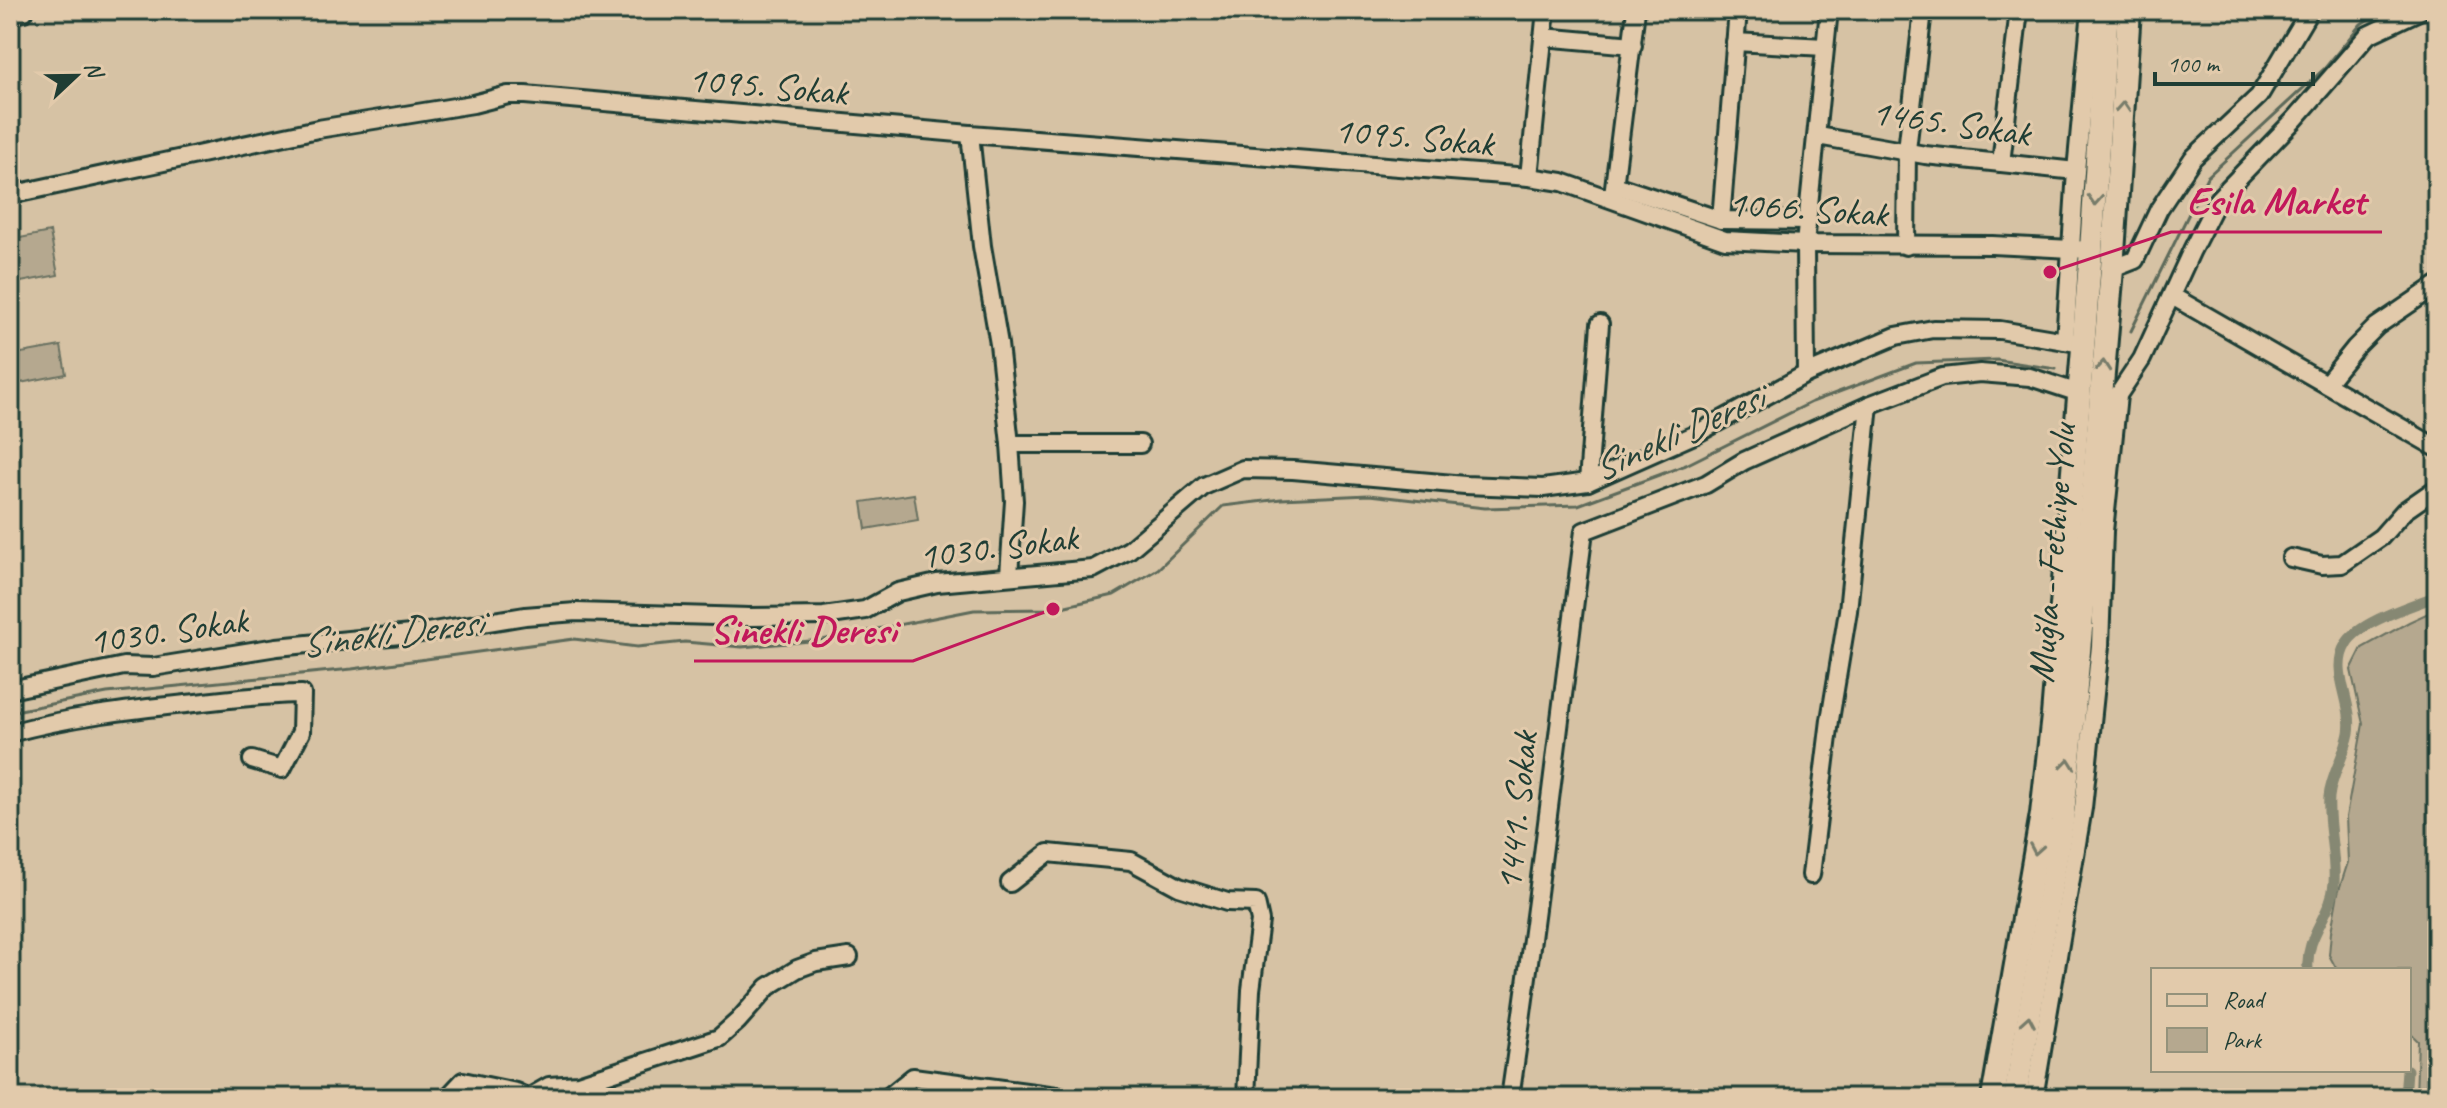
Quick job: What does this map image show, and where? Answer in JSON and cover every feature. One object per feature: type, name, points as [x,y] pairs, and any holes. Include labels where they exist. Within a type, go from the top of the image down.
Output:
[{"type":"highway","name":"Muğla - Fethiye Yolu","points":[[1993,1098],[2042,814],[2053,716],[2079,393],[2074,343],[2081,249],[2107,10]]},
{"type":"highway","name":"Muğla - Fethiye Yolu","points":[[2015,1098],[2089,645],[2099,421],[2129,10]]},
{"type":"main road","points":[[10,13],[23,10]]},
{"type":"street","points":[[1529,177],[1546,10]]},
{"type":"street","points":[[1636,10],[1614,192],[1721,220],[1808,221]]},
{"type":"street","points":[[1721,220],[1738,10]]},
{"type":"street","points":[[1806,374],[1805,244],[1829,10]]},
{"type":"street","points":[[1906,246],[1907,150],[1923,10]]},
{"type":"street","points":[[2001,163],[2019,10]]},
{"type":"street","points":[[2081,249],[2076,171],[2091,10]]},
{"type":"street","points":[[2112,269],[2135,260],[2159,209],[2193,158],[2259,96],[2310,10]]},
{"type":"street","points":[[2099,421],[2142,359],[2218,199],[2295,119],[2368,35],[2421,10]]},
{"type":"street","points":[[1543,37],[1633,45]]},
{"type":"street","points":[[1735,42],[1825,47]]},
{"type":"street","name":"1095. Sokak","points":[[10,195],[318,129],[473,104],[508,95],[1529,177]]},
{"type":"street","points":[[970,134],[982,246],[999,344],[1010,444],[1014,501],[1009,575]]},
{"type":"street","name":"1465. Sokak","points":[[1818,136],[1925,155],[2076,171]]},
{"type":"street","name":"1066. Sokak","points":[[1529,177],[1614,192],[1725,240],[2081,249]]},
{"type":"street","points":[[2326,384],[2377,326],[2437,285]]},
{"type":"street","points":[[2172,296],[2437,448]]},
{"type":"street","points":[[1588,482],[1600,324]]},
{"type":"street","name":"1030. Sokak","points":[[10,690],[124,666],[153,667],[277,647],[421,633],[525,616],[576,612],[724,617],[824,616],[865,610],[898,592],[937,583],[1093,569],[1129,550],[1204,486],[1243,469],[1543,488],[1588,482],[1694,435],[1806,374],[1896,336],[1933,329],[2000,330],[2074,343]]},
{"type":"street","points":[[1811,875],[1830,720],[1848,611],[1869,405],[1942,377],[1980,373],[2030,377],[2079,393]]},
{"type":"street","points":[[2034,1098],[2083,808],[2089,645],[2118,395]]},
{"type":"street","name":"1441. Sokak","points":[[1510,1098],[1584,531],[1706,484],[1744,461],[1869,405]]},
{"type":"street","points":[[1010,444],[1140,444]]},
{"type":"street","points":[[2291,558],[2322,565],[2342,564],[2381,537],[2404,511],[2437,488]]},
{"type":"street","points":[[10,733],[47,723],[126,711],[275,694],[302,694],[301,732],[282,769],[252,760]]},
{"type":"street","points":[[1010,883],[1048,853],[1131,861],[1179,887],[1227,902],[1256,903],[1260,921],[1251,990],[1246,1098]]},
{"type":"street","points":[[447,1098],[463,1081],[516,1092],[528,1098],[549,1086],[578,1084],[719,1038],[768,987],[797,969],[816,962],[849,957]]},
{"type":"street","points":[[887,1098],[913,1077],[1072,1098]]},
{"type":"green space","points":[[50,232],[58,275],[10,284],[10,240]]},
{"type":"green space","points":[[61,346],[66,374],[10,385],[10,355]]},
{"type":"green space","points":[[914,494],[918,520],[866,529],[862,502]]},
{"type":"green space","points":[[2437,609],[2437,1098],[2416,1098],[2418,1041],[2411,1034],[2411,968],[2336,968],[2329,955],[2338,893],[2348,862],[2346,817],[2363,724],[2351,670],[2362,648]]},
{"type":"waterway","name":"Sinekli Deresi","points":[[2131,331],[2207,177],[2325,68],[2361,24],[2382,10]]},
{"type":"waterway","name":"Sinekli Deresi","points":[[10,712],[107,693],[352,669],[574,639],[637,647],[685,642],[742,647],[822,640],[974,610],[1053,609],[1114,595],[1158,569],[1223,506],[1281,499],[1369,495],[1485,508],[1578,505],[1686,465],[1812,402],[1916,363],[1997,360],[2056,369]]},
{"type":"waterway","points":[[2308,968],[2314,935],[2329,905],[2334,883],[2329,797],[2347,741],[2350,721],[2341,676],[2341,654],[2352,636],[2362,628],[2437,596]]},
{"type":"waterway","points":[[2405,1098],[2407,1072]]},
{"type":"place","name":"Esila Market","points":[[2050,272]]},
{"type":"place","name":"Sinekli Deresi","points":[[1053,609]]}]
